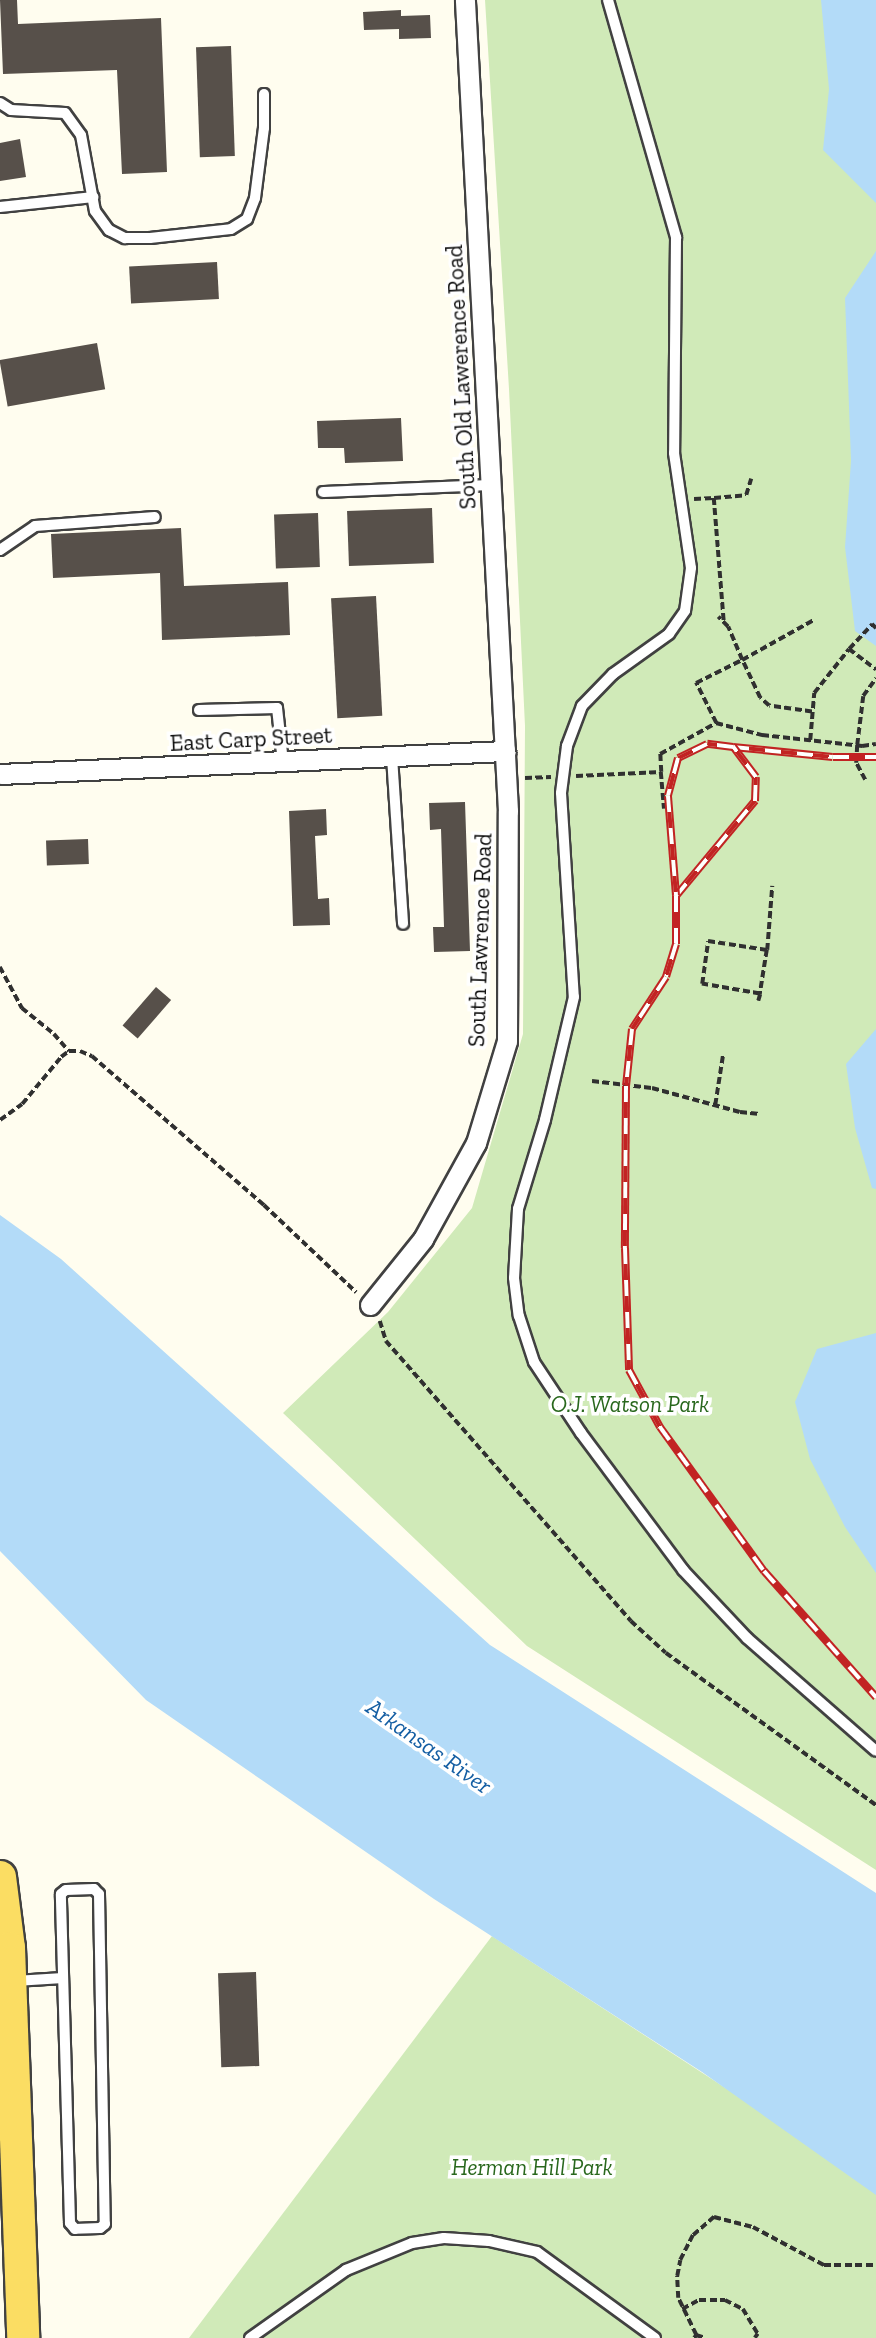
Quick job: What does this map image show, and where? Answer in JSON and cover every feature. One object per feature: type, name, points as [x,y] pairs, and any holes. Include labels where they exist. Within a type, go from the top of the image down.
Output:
[{"type":"main road","points":[[0,1877],[5,1947],[14,2255],[23,2338]]},
{"type":"street","name":"South Old Lawerence Road","points":[[465,0],[505,751]]},
{"type":"street","name":"East Carp Street","points":[[0,774],[505,751]]},
{"type":"street","name":"South Lawrence Road","points":[[369,1305],[423,1238],[476,1143],[507,1041],[505,751]]},
{"type":"lane","points":[[608,0],[676,237],[673,439],[691,568],[685,611],[669,634],[612,674],[582,706],[567,746],[561,793],[574,997],[545,1120],[518,1209],[514,1278],[519,1316],[534,1362],[581,1433],[683,1570],[773,1662],[876,1751]]},
{"type":"lane","points":[[0,103],[11,110],[65,113],[81,135],[95,211],[109,230],[125,238],[231,229],[247,219],[255,198],[264,128],[264,93]]},
{"type":"lane","points":[[0,207],[93,197]]},
{"type":"lane","points":[[323,492],[492,485]]},
{"type":"lane","points":[[0,550],[35,526],[155,517]]},
{"type":"lane","points":[[199,710],[277,708],[283,762]]},
{"type":"lane","points":[[392,757],[403,924]]},
{"type":"lane","points":[[94,1889],[99,1894],[105,2224],[100,2228],[75,2229],[69,2223],[63,1978],[61,1894],[66,1890],[94,1889]]},
{"type":"lane","points":[[5,1981],[63,1978]]},
{"type":"lane","points":[[250,2338],[346,2270],[412,2243],[444,2238],[489,2242],[537,2252],[655,2338]]},
{"type":"path","points":[[681,500],[746,495],[751,479]]},
{"type":"path","points":[[714,499],[724,623]]},
{"type":"path","points":[[718,617],[724,623],[760,698],[769,706],[812,712]]},
{"type":"path","points":[[716,723],[696,683],[814,620]]},
{"type":"path","points":[[810,740],[814,693],[872,624],[876,628]]},
{"type":"path","points":[[849,649],[876,669]]},
{"type":"path","points":[[865,780],[856,764],[857,745],[863,696],[876,678]]},
{"type":"path","points":[[664,809],[660,754],[716,723],[762,735],[857,745],[876,744]]},
{"type":"path","points":[[525,778],[661,772]]},
{"type":"path","points":[[758,1001],[767,950],[772,886]]},
{"type":"path","points":[[760,994],[702,984],[708,941],[767,950]]},
{"type":"path","points":[[0,967],[22,1008],[69,1051]]},
{"type":"path","points":[[0,1120],[22,1104],[69,1051],[80,1051],[92,1056],[264,1205],[378,1312],[386,1341],[631,1621],[666,1653],[876,1805]]},
{"type":"path","points":[[715,1105],[723,1055]]},
{"type":"path","points":[[592,1081],[652,1088],[760,1114]]},
{"type":"path","points":[[705,2338],[695,2336],[682,2309],[678,2298],[677,2276],[680,2260],[693,2235],[714,2217],[753,2228],[824,2265],[876,2265]]},
{"type":"path","points":[[682,2309],[699,2300],[725,2300],[743,2309],[758,2334],[755,2338]]},
{"type":"green space","name":"O.J. Watson Park","points":[[485,0],[876,0],[876,1870],[527,1646],[283,1413],[388,1312],[472,1208],[523,1034],[525,726],[509,389]]},
{"type":"green space","name":"Herman Hill Park","points":[[492,1936],[876,2186],[876,2338],[189,2338]]},
{"type":"water","points":[[821,0],[876,0],[876,203],[823,150],[829,89]]},
{"type":"water","points":[[876,251],[876,646],[855,631],[845,547],[851,461],[845,298]]},
{"type":"water","points":[[876,1029],[876,1189],[872,1188],[855,1128],[846,1064]]},
{"type":"water","name":"Arkansas River","points":[[0,1215],[61,1259],[490,1645],[876,1893],[876,2195],[702,2072],[434,1899],[146,1700],[0,1551]]},
{"type":"water","points":[[876,1333],[876,1573],[845,1527],[810,1459],[795,1402],[817,1349]]},
{"type":"building","points":[[0,0],[17,0],[18,24],[161,18],[167,172],[122,174],[117,70],[3,74]]},
{"type":"building","points":[[401,10],[401,16],[430,15],[431,38],[399,39],[399,29],[364,30],[363,12]]},
{"type":"building","points":[[231,46],[235,156],[200,157],[196,47]]},
{"type":"building","points":[[20,139],[26,177],[0,181],[0,143]]},
{"type":"building","points":[[217,262],[219,299],[131,304],[129,267]]},
{"type":"building","points":[[97,343],[105,389],[8,406],[0,360]]},
{"type":"building","points":[[401,418],[403,461],[345,463],[344,448],[318,448],[317,421]]},
{"type":"building","points":[[432,508],[434,563],[349,566],[347,511]]},
{"type":"building","points":[[318,513],[320,567],[276,569],[274,515]]},
{"type":"building","points":[[181,528],[184,586],[288,582],[290,635],[162,640],[160,573],[53,578],[51,534]]},
{"type":"building","points":[[376,596],[382,716],[337,718],[331,598]]},
{"type":"building","points":[[465,802],[470,951],[434,952],[433,927],[444,927],[441,829],[430,830],[429,803]]},
{"type":"building","points":[[326,809],[327,835],[315,836],[318,899],[329,898],[330,925],[293,926],[289,811]]},
{"type":"building","points":[[88,839],[89,864],[47,865],[46,840]]},
{"type":"building","points":[[156,987],[171,1000],[138,1039],[123,1025]]},
{"type":"building","points":[[256,1972],[259,2066],[221,2067],[218,1973]]},
{"type":"railway","points":[[676,896],[755,801],[756,777],[733,747],[707,744],[678,758],[668,796],[676,896],[676,944],[666,977],[632,1029],[626,1086],[625,1248],[629,1370],[660,1427],[764,1571],[876,1697]]},
{"type":"railway","points":[[733,747],[833,757],[876,757]]}]
